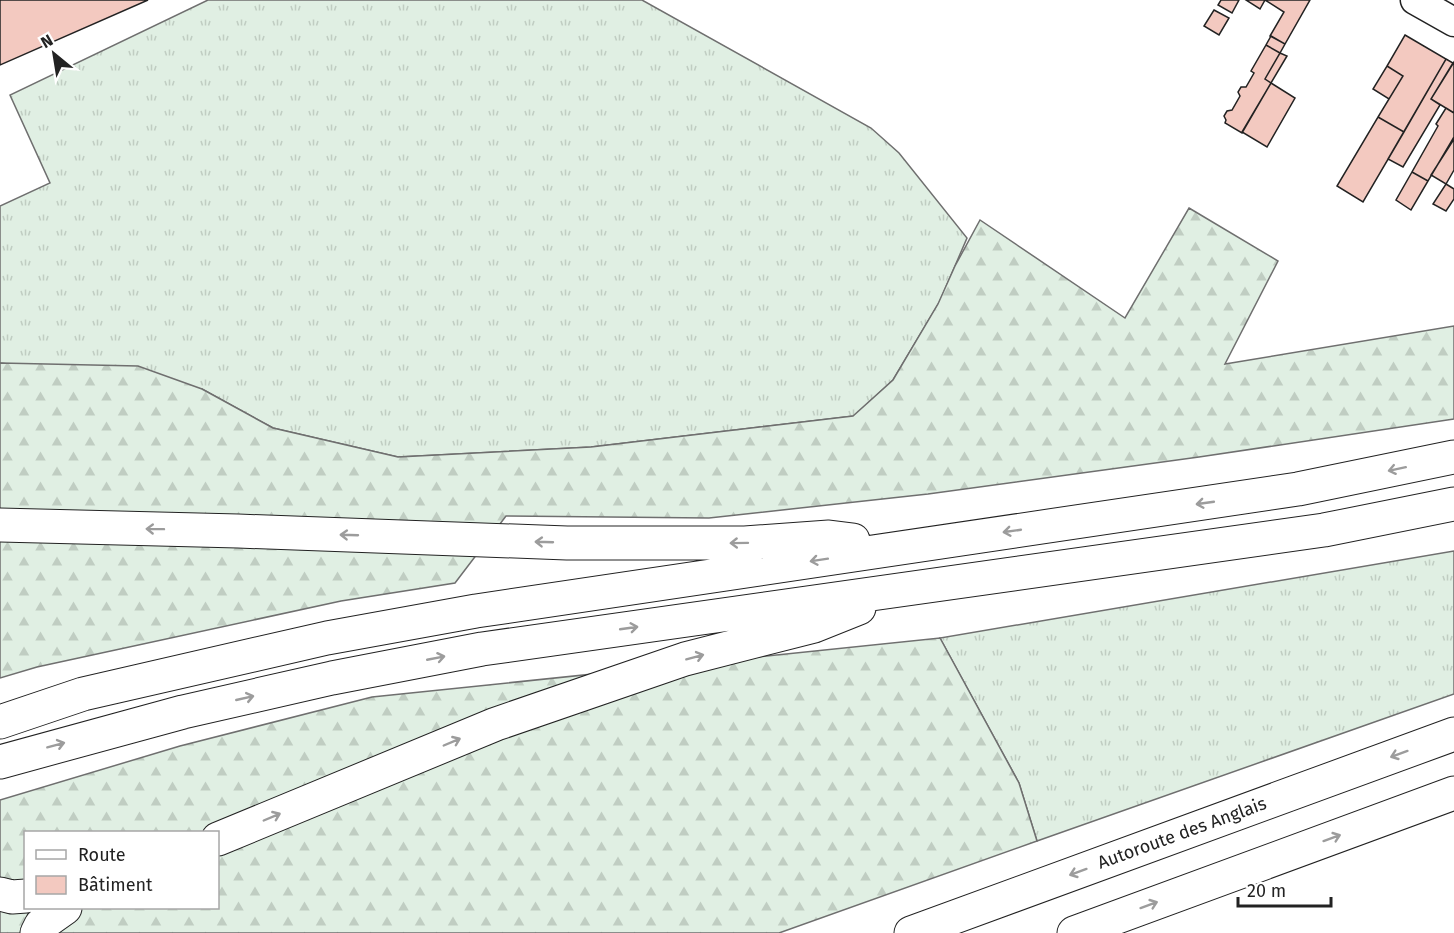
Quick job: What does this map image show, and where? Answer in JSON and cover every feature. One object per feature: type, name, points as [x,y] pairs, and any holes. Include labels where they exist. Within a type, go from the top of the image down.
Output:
[{"type":"highway","points":[[0,722],[83,694],[338,636],[476,610],[1298,489],[1454,457]]},
{"type":"highway","points":[[0,762],[183,712],[332,678],[482,649],[1324,530],[1454,504]]},
{"type":"highway","points":[[0,525],[567,543],[745,543],[829,537],[902,548]]},
{"type":"highway","points":[[219,839],[496,724],[685,659],[814,626],[910,588]]},
{"type":"highway","name":"Autoroute des Anglais","points":[[910,933],[1454,734]]},
{"type":"highway","points":[[1074,933],[1454,793]]},
{"type":"highway","points":[[0,894],[12,897],[24,896]]},
{"type":"highway","points":[[37,933],[41,925],[63,909]]},
{"type":"street","points":[[1415,0],[1454,22]]},
{"type":"green space","points":[[208,0],[642,0],[871,128],[899,153],[967,238],[939,303],[893,380],[854,416],[591,447],[398,457],[273,428],[202,389],[0,363],[0,206],[50,183],[10,95]]},
{"type":"green space","points":[[1189,208],[1278,261],[1225,364],[1454,326],[1454,419],[928,494],[709,518],[506,516],[455,583],[341,601],[37,667],[0,678],[0,363],[138,366],[202,389],[273,428],[398,457],[591,447],[853,416],[893,380],[938,304],[980,220],[1125,318]]},
{"type":"green space","points":[[1454,551],[1454,694],[1037,841],[1019,783],[940,638]]},
{"type":"green space","points":[[940,638],[1019,783],[1037,841],[779,933],[0,933],[0,800],[180,746],[372,697]]},
{"type":"building","points":[[0,0],[148,0],[0,65]]},
{"type":"building","points":[[1221,0],[1239,0],[1232,13],[1218,5]]},
{"type":"building","points":[[1246,0],[1265,0],[1260,9]]},
{"type":"building","points":[[1265,0],[1310,0],[1285,44],[1270,36],[1284,12]]},
{"type":"building","points":[[1214,10],[1229,18],[1219,35],[1204,26]]},
{"type":"building","points":[[1405,35],[1446,59],[1404,132],[1378,117],[1403,76],[1387,66]]},
{"type":"building","points":[[1271,36],[1285,44],[1280,53],[1266,45]]},
{"type":"building","points":[[1266,45],[1280,53],[1265,79],[1271,83],[1242,133],[1225,123],[1224,116],[1227,111],[1232,110],[1240,96],[1238,92],[1241,87],[1246,87],[1254,73],[1251,71]]},
{"type":"building","points":[[1280,53],[1287,56],[1271,83],[1265,79]]},
{"type":"building","points":[[1446,59],[1453,63],[1431,99],[1440,105],[1403,167],[1388,159]]},
{"type":"building","points":[[1454,62],[1454,113],[1431,99]]},
{"type":"building","points":[[1387,66],[1403,76],[1389,99],[1373,89]]},
{"type":"building","points":[[1271,83],[1295,98],[1267,147],[1242,132]]},
{"type":"building","points":[[1446,108],[1454,113],[1454,137],[1428,181],[1412,172]]},
{"type":"building","points":[[1378,117],[1404,132],[1363,202],[1337,186]]},
{"type":"building","points":[[1454,139],[1454,170],[1446,184],[1431,175]]},
{"type":"building","points":[[1412,172],[1428,181],[1411,210],[1396,200]]},
{"type":"building","points":[[1446,184],[1454,189],[1454,199],[1446,211],[1433,204]]}]
